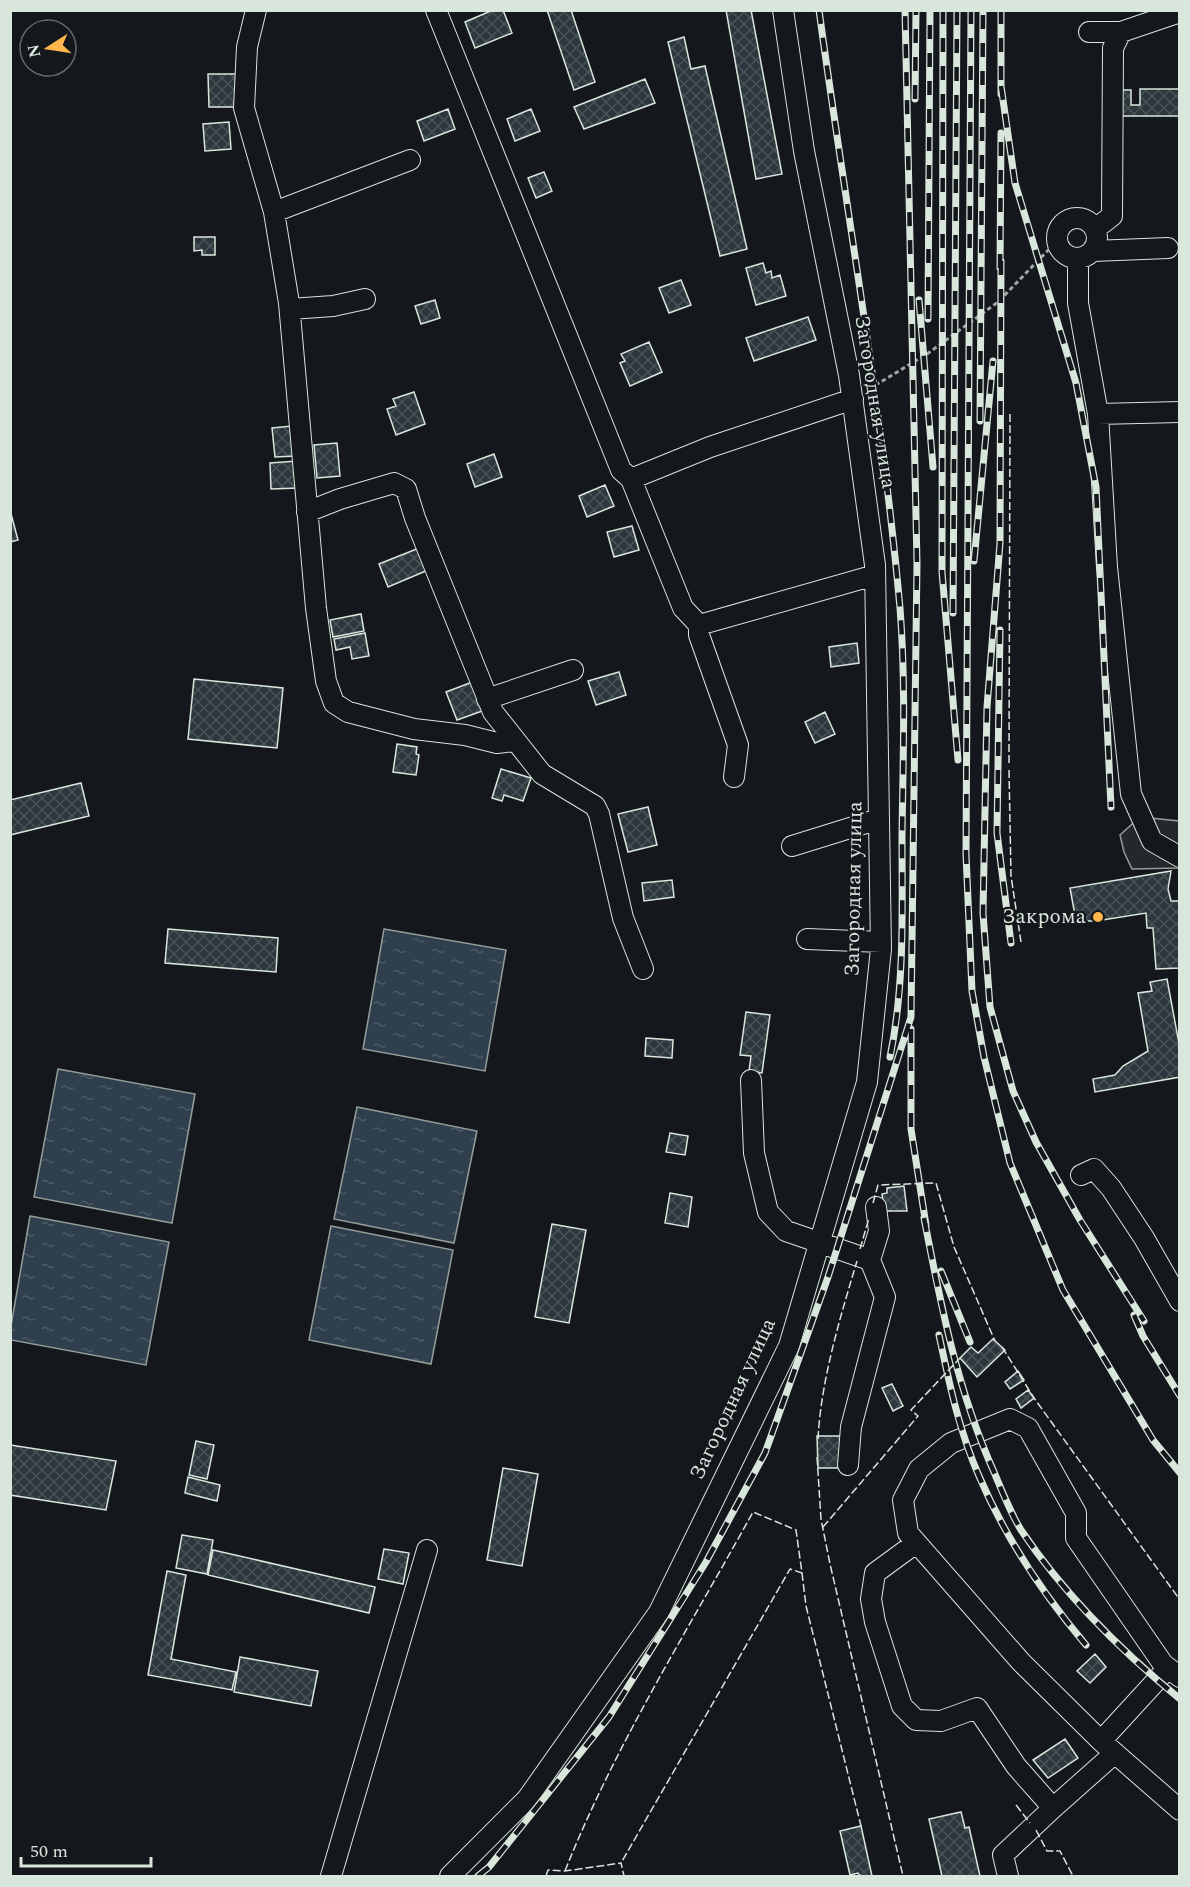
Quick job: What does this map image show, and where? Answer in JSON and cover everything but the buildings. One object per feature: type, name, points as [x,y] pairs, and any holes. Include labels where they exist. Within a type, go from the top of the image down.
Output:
[{"type":"street","points":[[256,10],[247,47],[244,108],[274,212],[290,309],[317,618],[326,681],[334,704],[348,712],[414,729],[465,735],[497,743],[514,741]]},
{"type":"street","points":[[436,10],[621,470],[631,478],[683,608],[699,625],[699,635],[738,745],[734,777]]},
{"type":"street","name":"Загородная улица","points":[[450,1876],[527,1799],[659,1612],[789,1346],[867,1082],[881,942],[875,575],[852,399],[804,152],[783,10]]},
{"type":"street","points":[[1089,32],[1121,32],[1179,12]]},
{"type":"street","points":[[1095,229],[1112,216],[1113,48],[1121,32]]},
{"type":"street","points":[[274,212],[410,160]]},
{"type":"street","points":[[1168,248],[1086,255],[1063,253],[1057,241],[1059,228],[1070,220],[1082,219],[1095,229],[1097,239],[1086,255],[1078,303],[1098,414],[1107,567],[1131,794],[1152,841],[1179,857]]},
{"type":"street","points":[[290,309],[333,306],[365,299]]},
{"type":"street","points":[[631,478],[710,447],[852,399]]},
{"type":"street","points":[[1098,414],[1179,412]]},
{"type":"street","points":[[307,513],[340,499],[394,483],[406,489],[415,518],[487,699],[514,741],[542,774],[595,806],[599,814],[623,918],[643,969]]},
{"type":"street","points":[[699,625],[875,575]]},
{"type":"street","points":[[487,699],[573,670]]},
{"type":"street","points":[[792,846],[879,819]]},
{"type":"street","points":[[807,939],[881,942]]},
{"type":"street","points":[[752,1080],[754,1153],[768,1212],[786,1231],[870,1260]]},
{"type":"street","points":[[1081,1175],[1094,1169],[1111,1188],[1144,1238],[1179,1301]]},
{"type":"street","points":[[848,1465],[851,1428],[885,1297],[870,1260],[879,1231],[876,1207]]},
{"type":"street","points":[[1008,1876],[1003,1855],[1053,1808],[1108,1747],[1174,1673],[1076,1538],[1076,1513],[1028,1428],[1011,1419],[985,1429],[951,1443],[919,1469],[903,1500],[908,1533],[1021,1662],[1108,1747],[1179,1810]]},
{"type":"street","points":[[916,1543],[875,1573],[871,1599],[875,1622],[902,1706],[916,1720],[941,1721],[977,1708],[1016,1766],[1053,1808]]},
{"type":"street","points":[[331,1876],[427,1550]]},
{"type":"path","points":[[852,399],[927,354],[998,302],[1057,241]]},
{"type":"shaded area","points":[[1140,817],[1179,821],[1179,868],[1132,869],[1124,852],[1120,835]]},
{"type":"water","points":[[384,929],[506,950],[485,1071],[363,1049]]},
{"type":"water","points":[[58,1069],[195,1094],[172,1223],[34,1197]]},
{"type":"water","points":[[357,1107],[477,1131],[454,1243],[334,1219]]},
{"type":"water","points":[[30,1216],[169,1242],[146,1365],[11,1340],[11,1326]]},
{"type":"water","points":[[331,1226],[453,1250],[431,1364],[309,1340]]},
{"type":"railway","points":[[819,10],[884,458],[902,636],[904,694],[902,947],[895,1030],[890,1057]]},
{"type":"railway","points":[[478,1876],[489,1867],[609,1717],[706,1562],[765,1453],[828,1277],[911,1017],[917,563],[905,10]]},
{"type":"railway","points":[[915,99],[916,10]]},
{"type":"railway","points":[[928,319],[930,10]]},
{"type":"railway","points":[[943,10],[942,572],[958,760]]},
{"type":"railway","points":[[953,613],[957,10]]},
{"type":"railway","points":[[971,10],[966,854],[972,991],[984,1057],[1010,1163],[1063,1290],[1153,1440],[1180,1473]]},
{"type":"railway","points":[[980,421],[983,10]]},
{"type":"railway","points":[[1001,10],[1001,94]]},
{"type":"railway","points":[[1001,86],[1015,183],[1076,383],[1096,487],[1111,807]]},
{"type":"railway","points":[[1000,268],[1001,133]]},
{"type":"railway","points":[[1001,261],[1000,543],[987,707],[983,913],[990,1007],[1013,1091],[1036,1142],[1080,1220],[1144,1321]]},
{"type":"railway","points":[[919,300],[933,467]]},
{"type":"railway","points":[[974,561],[993,361]]},
{"type":"railway","points":[[1000,630],[997,833],[1011,943]]},
{"type":"railway","points":[[911,1029],[911,1129],[926,1225]]},
{"type":"railway","points":[[924,1218],[960,1378],[981,1441],[1017,1523],[1038,1554],[1074,1599],[1136,1661],[1180,1699]]},
{"type":"railway","points":[[941,1271],[970,1342]]},
{"type":"railway","points":[[1134,1315],[1143,1336],[1180,1396]]},
{"type":"railway","points":[[939,1335],[960,1424],[989,1499],[1026,1564],[1086,1645]]},
{"type":"fence","points":[[1009,763],[1010,414]]},
{"type":"fence","points":[[1009,770],[1011,876],[1021,942]]},
{"type":"fence","points":[[873,1203],[878,1185],[936,1183],[954,1247],[995,1341]]},
{"type":"fence","points":[[860,1249],[869,1218]]},
{"type":"fence","points":[[818,1439],[827,1372],[857,1261]]},
{"type":"fence","points":[[1002,1347],[1034,1398],[1180,1600]]},
{"type":"fence","points":[[823,1527],[918,1416],[911,1410],[960,1358]]},
{"type":"fence","points":[[817,1457],[821,1519],[830,1564],[903,1876]]},
{"type":"fence","points":[[565,1871],[606,1778],[629,1733],[753,1512],[796,1530],[802,1573],[790,1569],[621,1863]]},
{"type":"fence","points":[[802,1573],[806,1606],[861,1826]]},
{"type":"fence","points":[[1016,1805],[1030,1823]]},
{"type":"fence","points":[[1036,1830],[1047,1851],[1060,1851],[1073,1876]]},
{"type":"fence","points":[[546,1876],[548,1870],[565,1871],[621,1863],[624,1876]]},
{"type":"place","name":"Закрома","points":[[1098,917]]}]
